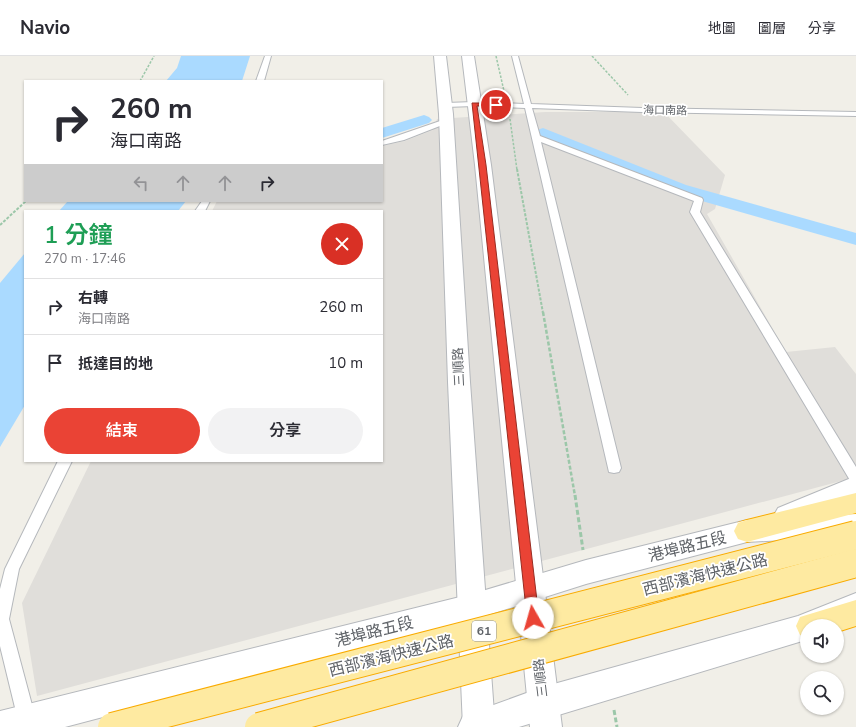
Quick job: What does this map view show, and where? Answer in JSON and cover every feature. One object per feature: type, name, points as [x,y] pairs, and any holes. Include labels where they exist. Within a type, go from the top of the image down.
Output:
[{"type":"highway","points":[[747,531],[856,503]]},
{"type":"highway","name":"西部濱海快速公路","points":[[112,727],[856,535]]},
{"type":"highway","name":"西部濱海快速公路","points":[[259,727],[856,563]]},
{"type":"highway","points":[[836,619],[856,613]]},
{"type":"street","name":"三順路","points":[[440,56],[446,113],[477,726]]},
{"type":"street","name":"三順路","points":[[468,56],[483,165],[544,715]]},
{"type":"street","name":"港埠路五段","points":[[14,724],[472,607],[586,572],[747,531],[856,486]]},
{"type":"street","name":"港埠路五段","points":[[747,531],[856,525]]},
{"type":"street","points":[[826,619],[856,606]]},
{"type":"street","points":[[844,625],[856,624]]},
{"type":"street","points":[[477,726],[544,715],[610,685],[800,630]]},
{"type":"lane","points":[[260,80],[268,56]]},
{"type":"lane","points":[[515,56],[536,137],[614,468]]},
{"type":"lane","name":"海口南路","points":[[446,113],[474,104],[642,110],[856,114]]},
{"type":"lane","points":[[383,143],[401,138],[446,113]]},
{"type":"lane","points":[[536,137],[699,200],[696,212],[856,478]]},
{"type":"lane","points":[[14,724],[1,619],[12,569],[65,462]]},
{"type":"path","points":[[141,80],[154,56]]},
{"type":"path","points":[[496,56],[507,105],[570,463],[586,572]]},
{"type":"path","points":[[592,56],[642,110]]},
{"type":"path","points":[[0,224],[25,202]]},
{"type":"path","points":[[610,685],[617,727]]},
{"type":"shaded area","points":[[545,112],[664,112],[725,175],[715,209],[707,214],[786,352],[835,347],[856,374],[856,477],[37,696],[22,603],[91,462],[383,462],[383,210],[212,210],[216,202],[383,202],[383,146],[405,141],[433,130],[437,119]]},
{"type":"water","points":[[181,56],[250,56],[242,80],[167,80],[177,68]]},
{"type":"water","points":[[67,202],[185,202],[179,210],[60,210]]},
{"type":"water","points":[[24,254],[24,407],[0,447],[0,283]]},
{"type":"waterway","points":[[383,133],[424,120]]},
{"type":"waterway","points":[[543,133],[680,189],[856,239]]},
{"type":"route","points":[[496,105],[474,104],[483,165],[533,618]]}]
